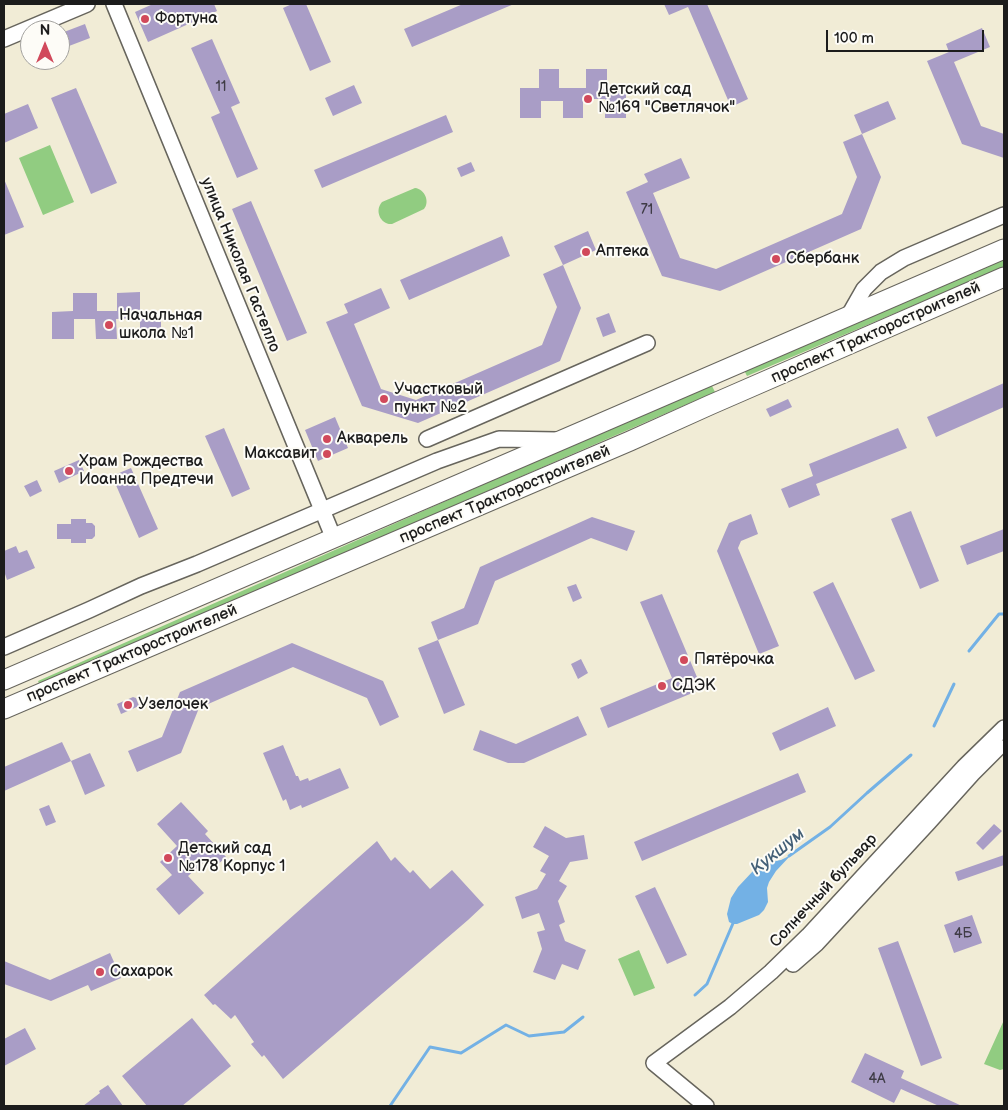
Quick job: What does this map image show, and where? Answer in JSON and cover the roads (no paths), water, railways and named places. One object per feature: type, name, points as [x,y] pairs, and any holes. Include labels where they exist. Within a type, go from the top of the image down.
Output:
[{"type":"main road","name":"проспект Тракторостроителей","points":[[4,680],[1004,249]]},
{"type":"main road","name":"проспект Тракторостроителей","points":[[4,709],[1004,278]]},
{"type":"main road","points":[[714,374],[726,399]]},
{"type":"street","points":[[4,40],[87,4]]},
{"type":"street","name":"улица Николая Гастелло","points":[[114,4],[334,539]]},
{"type":"street","points":[[848,317],[864,289],[881,272],[904,258],[1004,215]]},
{"type":"street","points":[[427,439],[647,343]]},
{"type":"street","points":[[4,647],[141,586],[323,511],[437,461],[499,439],[558,440]]},
{"type":"street","name":"Солнечный бульвар","points":[[884,862],[964,767],[1004,728]]},
{"type":"street","name":"Солнечный бульвар","points":[[706,1106],[658,1066],[743,1010],[884,862],[1004,741]]},
{"type":"water","points":[[791,855],[776,871],[769,882],[767,888],[768,902],[764,910],[759,915],[737,924],[729,922],[727,914],[731,898],[738,887],[753,871],[768,862],[781,860]]},
{"type":"waterway","name":"Кукшум","points":[[969,651],[999,614],[1004,614]]},
{"type":"waterway","name":"Кукшум","points":[[934,726],[954,684]]},
{"type":"waterway","name":"Кукшум","points":[[789,856],[830,827],[911,755]]},
{"type":"waterway","name":"Кукшум","points":[[695,995],[707,984],[734,921]]},
{"type":"waterway","name":"Кукшум","points":[[390,1106],[430,1047],[461,1053],[506,1025],[529,1036],[564,1032],[583,1017]]},
{"type":"place","name":"Фортуна","points":[[145,19]]},
{"type":"place","name":"Детский сад №169 \"Светлячок\"","points":[[588,99]]},
{"type":"place","name":"Аптека","points":[[586,252]]},
{"type":"place","name":"Сбербанк","points":[[776,259]]},
{"type":"place","name":"Начальная школа №1","points":[[109,325]]},
{"type":"place","name":"Участковый пункт №2","points":[[384,399]]},
{"type":"place","name":"Акварель","points":[[327,439]]},
{"type":"place","name":"Максавит","points":[[327,454]]},
{"type":"place","name":"Храм Рождества Иоанна Предтечи","points":[[69,471]]},
{"type":"place","name":"Пятёрочка","points":[[684,660]]},
{"type":"place","name":"СДЭК","points":[[662,686]]},
{"type":"place","name":"Узелочек","points":[[128,705]]},
{"type":"place","name":"Детский сад №178 Корпус 1","points":[[168,858]]},
{"type":"place","name":"Сахарок","points":[[100,972]]}]
